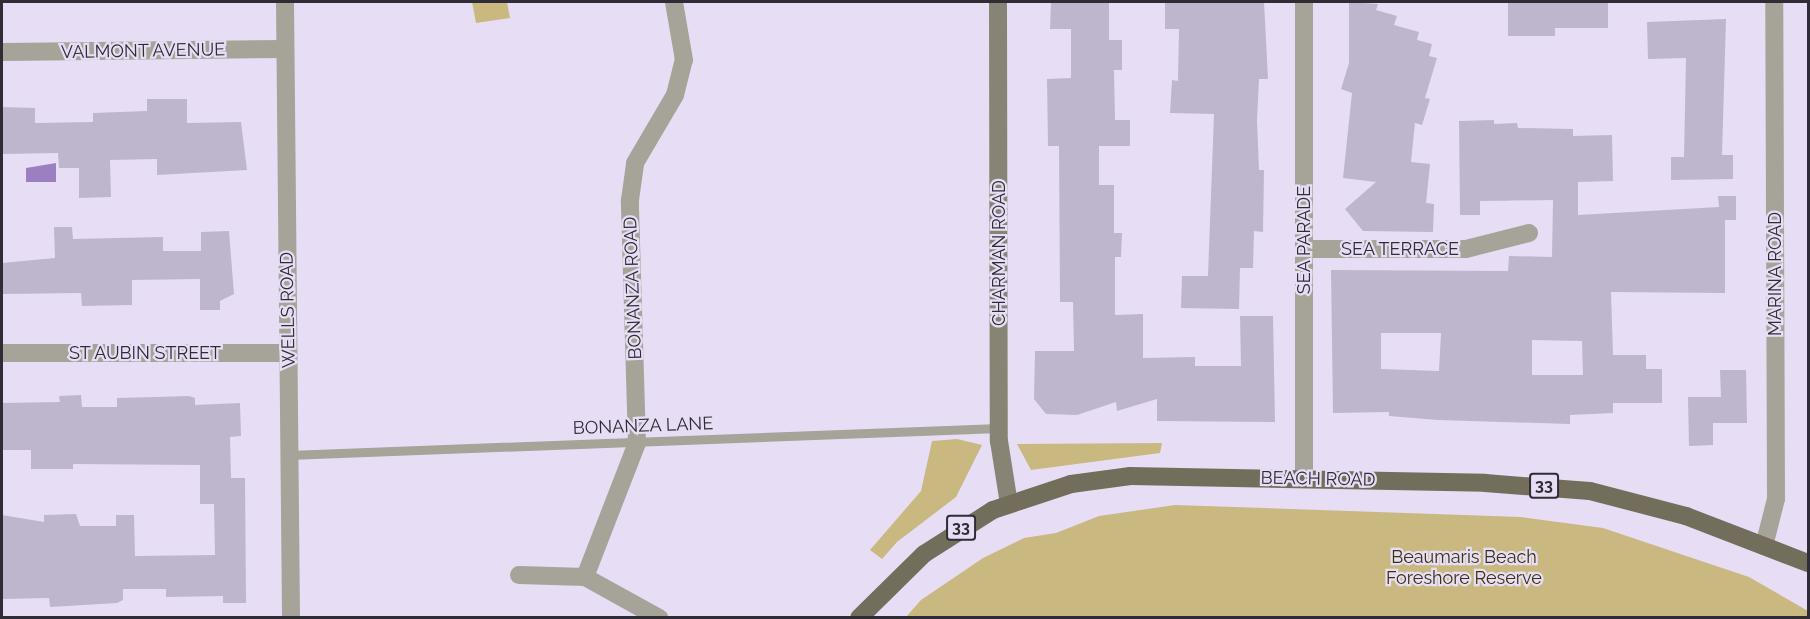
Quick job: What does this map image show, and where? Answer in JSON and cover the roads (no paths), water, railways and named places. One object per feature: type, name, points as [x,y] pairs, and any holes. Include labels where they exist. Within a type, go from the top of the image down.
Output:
[{"type":"main road","name":"CHARMAN ROAD","points":[[998,2],[999,429],[1000,464],[1009,504]]},
{"type":"main road","name":"BEACH ROAD","points":[[859,618],[924,554],[1009,504],[1071,484],[1111,478],[1305,479],[1590,491],[1686,516],[1809,564]]},
{"type":"street","name":"WELLS ROAD","points":[[285,2],[291,618]]},
{"type":"street","name":"BONANZA ROAD","points":[[585,578],[637,443],[630,200],[635,163],[675,95],[684,60],[674,2]]},
{"type":"street","name":"SEA PARADE","points":[[1304,2],[1305,479]]},
{"type":"street","name":"MARINA ROAD","points":[[1764,546],[1776,499],[1774,2]]},
{"type":"street","name":"VALMONT AVENUE","points":[[2,52],[285,49]]},
{"type":"street","name":"SEA TERRACE","points":[[1305,249],[1466,249],[1528,233]]},
{"type":"street","name":"ST AUBIN STREET","points":[[2,353],[288,353]]},
{"type":"street","points":[[519,575],[585,578],[621,592],[659,618]]},
{"type":"lane","name":"BONANZA LANE","points":[[289,455],[999,429]]},
{"type":"park label","name":"Beaumaris Beach Foreshore Reserve","points":[[1464,568]]}]
